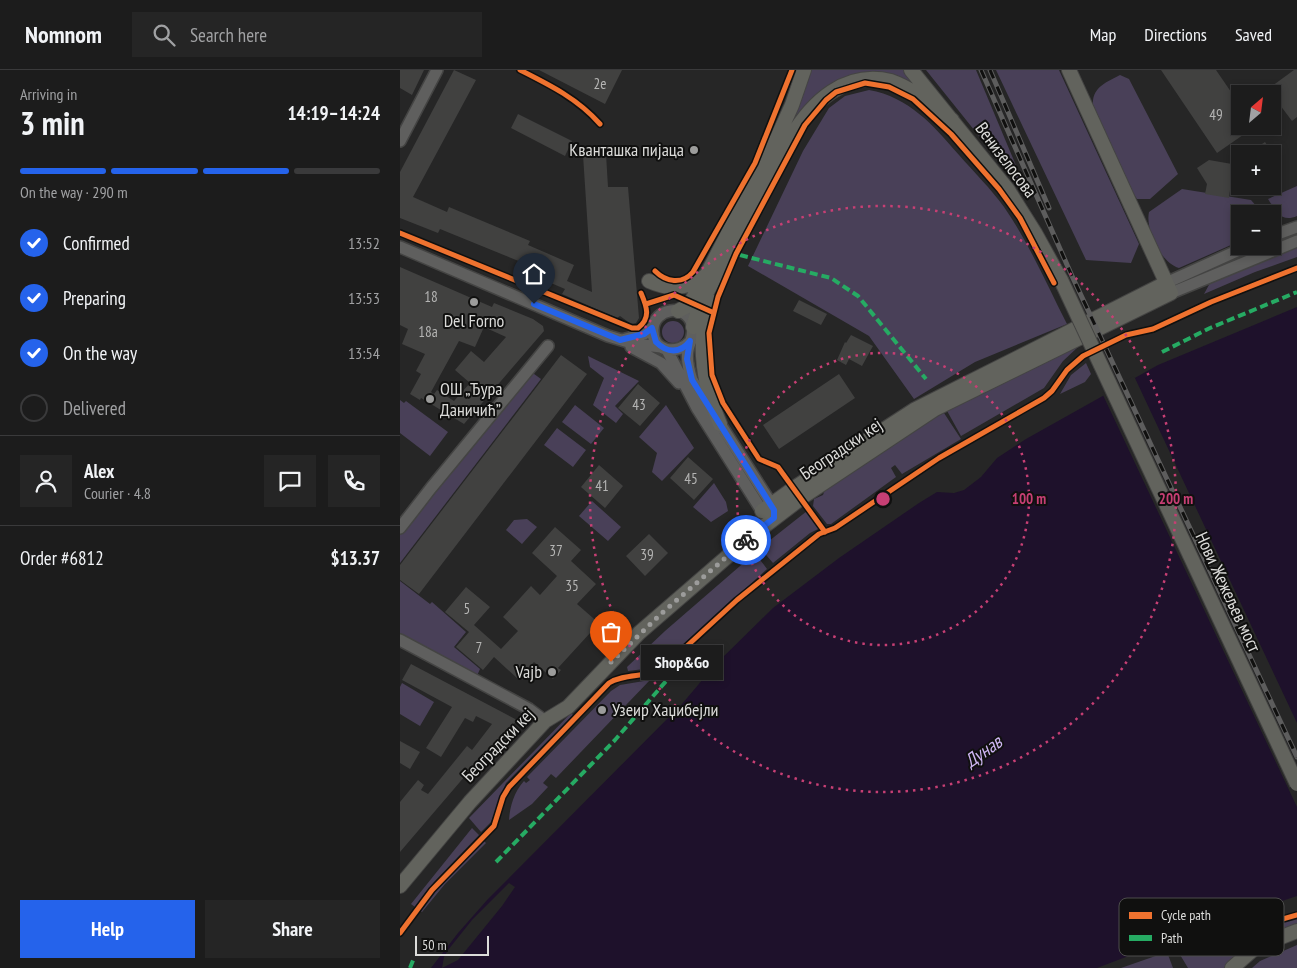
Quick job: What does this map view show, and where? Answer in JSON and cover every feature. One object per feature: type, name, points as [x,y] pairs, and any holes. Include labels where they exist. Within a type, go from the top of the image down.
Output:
[{"type":"main road","points":[[678,311],[689,305],[707,274],[778,136],[792,105],[804,70]]},
{"type":"main road","name":"Венизелосова","points":[[911,70],[984,158],[1012,197],[1035,233],[1061,280]]},
{"type":"main road","points":[[1069,70],[1168,288]]},
{"type":"main road","points":[[693,327],[697,312],[804,116],[824,94],[851,79],[890,80],[923,98],[952,120]]},
{"type":"main road","points":[[720,424],[704,380],[702,335],[707,310],[725,261]]},
{"type":"main road","points":[[648,281],[666,287],[677,288],[694,284],[707,274]]},
{"type":"main road","name":"Нови Жежељев мост","points":[[1061,280],[1297,784]]},
{"type":"main road","name":"Београдски кеј","points":[[400,886],[470,802],[545,721],[568,707],[662,613],[769,512],[831,478],[935,409],[1168,288]]},
{"type":"main road","points":[[1284,936],[1297,931]]},
{"type":"main road","points":[[1233,967],[1246,956]]},
{"type":"street","points":[[400,141],[437,70]]},
{"type":"street","points":[[1281,233],[1297,227]]},
{"type":"street","name":"Београдски кеј","points":[[1168,288],[1297,241]]},
{"type":"street","points":[[400,247],[616,339],[661,363],[691,398]]},
{"type":"street","name":"Београдски кеј","points":[[1168,288],[1231,255]]},
{"type":"street","points":[[616,339],[644,334],[652,328],[661,314],[672,310],[688,317],[693,327],[687,359],[692,380],[720,424],[769,512]]},
{"type":"street","points":[[652,328],[653,335],[664,349],[691,398],[769,512]]},
{"type":"street","points":[[616,339],[664,349],[680,350],[690,341]]},
{"type":"street","points":[[400,528],[430,488],[548,346]]},
{"type":"street","points":[[400,640],[529,709],[545,721]]},
{"type":"shaded area","points":[[808,70],[906,70],[915,84],[873,78],[856,78],[840,81],[826,88],[813,98],[787,130]]},
{"type":"shaded area","points":[[926,70],[976,70],[1025,187],[987,146]]},
{"type":"shaded area","points":[[996,70],[1059,70],[1139,244],[1131,263],[1086,260]]},
{"type":"shaded area","points":[[1120,75],[1129,79],[1178,174],[1150,199],[1137,199],[1133,193],[1093,105],[1093,99],[1098,89]]},
{"type":"shaded area","points":[[869,90],[896,99],[930,123],[994,194],[1022,235],[1067,324],[975,362],[914,399],[869,336],[748,266],[803,151],[829,108],[845,96]]},
{"type":"shaded area","points":[[1297,186],[1297,216],[1287,218],[1281,216],[1281,205],[1272,205],[1268,199],[1281,195],[1281,193]]},
{"type":"shaded area","points":[[1182,189],[1251,200],[1255,205],[1231,205],[1231,245],[1179,268],[1166,260],[1156,245],[1149,228],[1149,212]]},
{"type":"shaded area","points":[[1297,246],[1297,257],[1255,272],[1204,294],[1210,283],[1217,279],[1275,255],[1281,255],[1281,253]]},
{"type":"shaded area","points":[[673,321],[681,324],[684,332],[681,340],[673,343],[665,340],[662,332],[665,324]]},
{"type":"shaded area","points":[[1074,341],[1078,347],[1063,361],[1044,388],[961,436],[946,409]]},
{"type":"shaded area","points":[[588,356],[639,381],[615,406],[623,414],[616,423],[593,405],[604,378],[590,367]]},
{"type":"shaded area","points":[[1086,363],[1091,374],[1085,382],[1060,394],[1071,375]]},
{"type":"shaded area","points":[[530,371],[541,379],[400,563],[400,533]]},
{"type":"shaded area","points":[[400,400],[404,403],[406,401],[448,432],[430,456],[400,433]]},
{"type":"shaded area","points":[[575,405],[604,428],[591,444],[562,422]]},
{"type":"shaded area","points":[[666,405],[694,448],[662,481],[652,472],[657,453],[639,437]]},
{"type":"shaded area","points":[[944,413],[961,439],[902,474],[895,465],[891,468],[896,477],[831,524],[827,524],[813,506],[814,499],[823,495],[826,487],[915,427]]},
{"type":"shaded area","points":[[557,428],[586,450],[573,467],[544,445]]},
{"type":"shaded area","points":[[714,483],[726,502],[728,511],[711,522],[693,507]]},
{"type":"shaded area","points":[[592,501],[621,527],[608,541],[579,516]]},
{"type":"shaded area","points":[[807,511],[820,528],[810,533],[773,563],[760,548]]},
{"type":"shaded area","points":[[527,519],[537,527],[522,544],[506,530],[514,520]]},
{"type":"shaded area","points":[[755,553],[767,569],[664,662],[652,668],[628,671],[627,667],[665,631]]},
{"type":"shaded area","points":[[400,581],[430,604],[432,602],[466,632],[454,647],[480,669],[476,678],[400,633]]},
{"type":"shaded area","points":[[650,680],[556,778],[551,774],[543,783],[548,787],[532,804],[509,820],[515,794],[524,781],[526,783],[530,780],[527,777],[611,691],[620,685]]},
{"type":"shaded area","points":[[402,683],[434,702],[420,726],[400,714],[400,687]]},
{"type":"shaded area","points":[[571,713],[573,715],[506,783],[491,822],[481,832],[469,818]]},
{"type":"shaded area","points":[[472,828],[479,835],[434,882],[415,907],[411,904]]},
{"type":"shaded area","points":[[483,840],[486,843],[445,884],[422,912],[420,911],[433,892]]},
{"type":"shaded area","points":[[1297,918],[1297,928],[1284,935],[1284,922]]},
{"type":"shaded area","points":[[1297,945],[1297,968],[1252,968],[1260,961],[1272,956],[1284,956],[1284,951]]},
{"type":"shaded area","points":[[1156,956],[1168,956],[1173,968],[1121,968]]},
{"type":"shaded area","points":[[1181,956],[1247,956],[1226,968],[1188,968]]},
{"type":"water","name":"Дунав","points":[[1297,307],[1297,896],[1284,900],[1284,898],[1119,898],[1119,956],[1128,956],[1097,968],[431,968],[488,899],[682,704],[714,666],[773,608],[839,558],[919,503],[937,492],[954,493],[964,490],[981,477],[997,458],[1026,439],[1158,365]]},
{"type":"pier","points":[[1134,376],[1297,723],[1297,807],[1102,393]]},
{"type":"pier","points":[[509,883],[515,887],[502,906],[458,960],[442,968],[444,957],[448,950],[472,920]]},
{"type":"building","points":[[400,70],[424,70],[412,95],[400,88]]},
{"type":"building","points":[[454,70],[476,80],[413,197],[447,212],[449,207],[530,241],[528,245],[574,265],[567,281],[592,292],[583,155],[606,154],[608,187],[628,187],[639,318],[636,323],[631,324],[620,316],[617,318],[562,294],[565,289],[518,269],[521,262],[440,229],[438,233],[400,218],[400,172]]},
{"type":"building","points":[[539,70],[622,70],[605,104]]},
{"type":"building","points":[[1161,70],[1216,70],[1231,92],[1231,135],[1243,135],[1217,153]]},
{"type":"building","points":[[1294,70],[1297,70],[1297,117],[1292,121],[1281,106],[1281,85],[1273,85]]},
{"type":"building","points":[[518,114],[572,141],[565,156],[511,128]]},
{"type":"building","points":[[1209,160],[1231,164],[1229,198],[1205,194],[1207,184],[1197,168]]},
{"type":"building","points":[[400,267],[492,307],[494,303],[533,319],[543,326],[544,331],[464,424],[421,398],[420,400],[410,394],[421,374],[416,371],[425,354],[402,344],[408,329],[400,325]],"holes":[[[484,327],[506,337],[484,362],[471,351],[455,370],[470,383],[454,401],[437,390],[434,394],[431,392],[459,341],[475,347]]]},
{"type":"building","points":[[799,300],[827,314],[821,325],[793,311]]},
{"type":"building","points":[[851,335],[873,346],[862,366],[849,359],[846,365],[837,360],[845,342]]},
{"type":"building","points":[[561,355],[587,374],[419,594],[400,580],[400,565]]},
{"type":"building","points":[[839,374],[855,398],[779,449],[763,425]]},
{"type":"building","points":[[638,384],[660,403],[640,426],[618,408]]},
{"type":"building","points":[[688,457],[713,479],[694,500],[670,478]]},
{"type":"building","points":[[599,465],[623,486],[605,508],[581,487]]},
{"type":"building","points":[[555,527],[581,550],[571,561],[596,584],[577,604],[601,625],[593,634],[591,632],[558,668],[561,670],[553,679],[534,662],[518,679],[494,657],[483,670],[456,647],[469,632],[445,612],[466,587],[490,607],[474,625],[501,649],[518,631],[503,617],[531,586],[540,595],[557,576],[532,553]]},
{"type":"building","points":[[649,534],[668,553],[645,576],[626,556]]},
{"type":"building","points":[[411,664],[517,720],[481,765],[477,762],[400,852],[400,802],[418,780],[424,785],[421,790],[428,794],[467,746],[472,750],[492,724],[476,716],[473,722],[465,718],[441,757],[426,748],[452,707],[402,680]]},
{"type":"building","points":[[400,741],[420,752],[410,769],[400,763]]},
{"type":"railway","points":[[981,70],[1072,276],[1297,757]]},
{"type":"railway","points":[[990,70],[1049,208]]},
{"type":"marked path","points":[[740,255],[831,278],[858,296],[926,379]]},
{"type":"marked path","points":[[1162,352],[1210,328],[1297,292]]},
{"type":"marked path","points":[[496,862],[615,740],[667,680],[668,670]]},
{"type":"marked path","points":[[410,968],[414,958]]},
{"type":"cycle path","points":[[520,70],[573,100],[600,124]]},
{"type":"cycle path","points":[[655,271],[669,280],[684,279],[693,272],[755,163],[792,70]]},
{"type":"cycle path","points":[[825,532],[778,467],[759,459],[723,403],[712,375],[709,333],[718,297],[736,254],[805,125],[826,100],[836,92],[865,83],[889,87],[913,99],[951,134],[999,189],[1020,218],[1054,283]]},
{"type":"cycle path","points":[[400,233],[632,328],[638,328],[645,320],[647,312],[641,293]]},
{"type":"cycle path","points":[[400,933],[432,890],[494,826],[503,797],[509,787],[609,683],[622,678],[649,674],[662,669],[737,600],[819,534],[835,528],[939,458],[1044,398],[1052,391],[1067,370],[1083,356],[1126,335],[1153,329],[1211,302],[1297,268]]},
{"type":"cycle path","points":[[646,304],[674,295],[712,312]]},
{"type":"cycle path","points":[[1284,919],[1297,915]]},
{"type":"way so far","points":[[611,662],[662,613],[746,540]]},
{"type":"place","name":"Кванташка пијаца","points":[[694,150]]},
{"type":"place","name":"Del Forno","points":[[474,302]]},
{"type":"place","name":"ОШ „Ђура Даничић”","points":[[430,399]]},
{"type":"place","name":"Shop&Go","points":[[611,662]]},
{"type":"place","name":"Vajb","points":[[552,672]]},
{"type":"place","name":"Узеир Хаџибејли","points":[[602,710]]},
{"type":"route","points":[[534,304],[563,318],[620,340],[644,334],[652,328],[656,342],[666,350],[680,350],[690,341],[687,359],[692,380],[699,395],[720,424],[774,510],[774,518],[746,540]]}]
